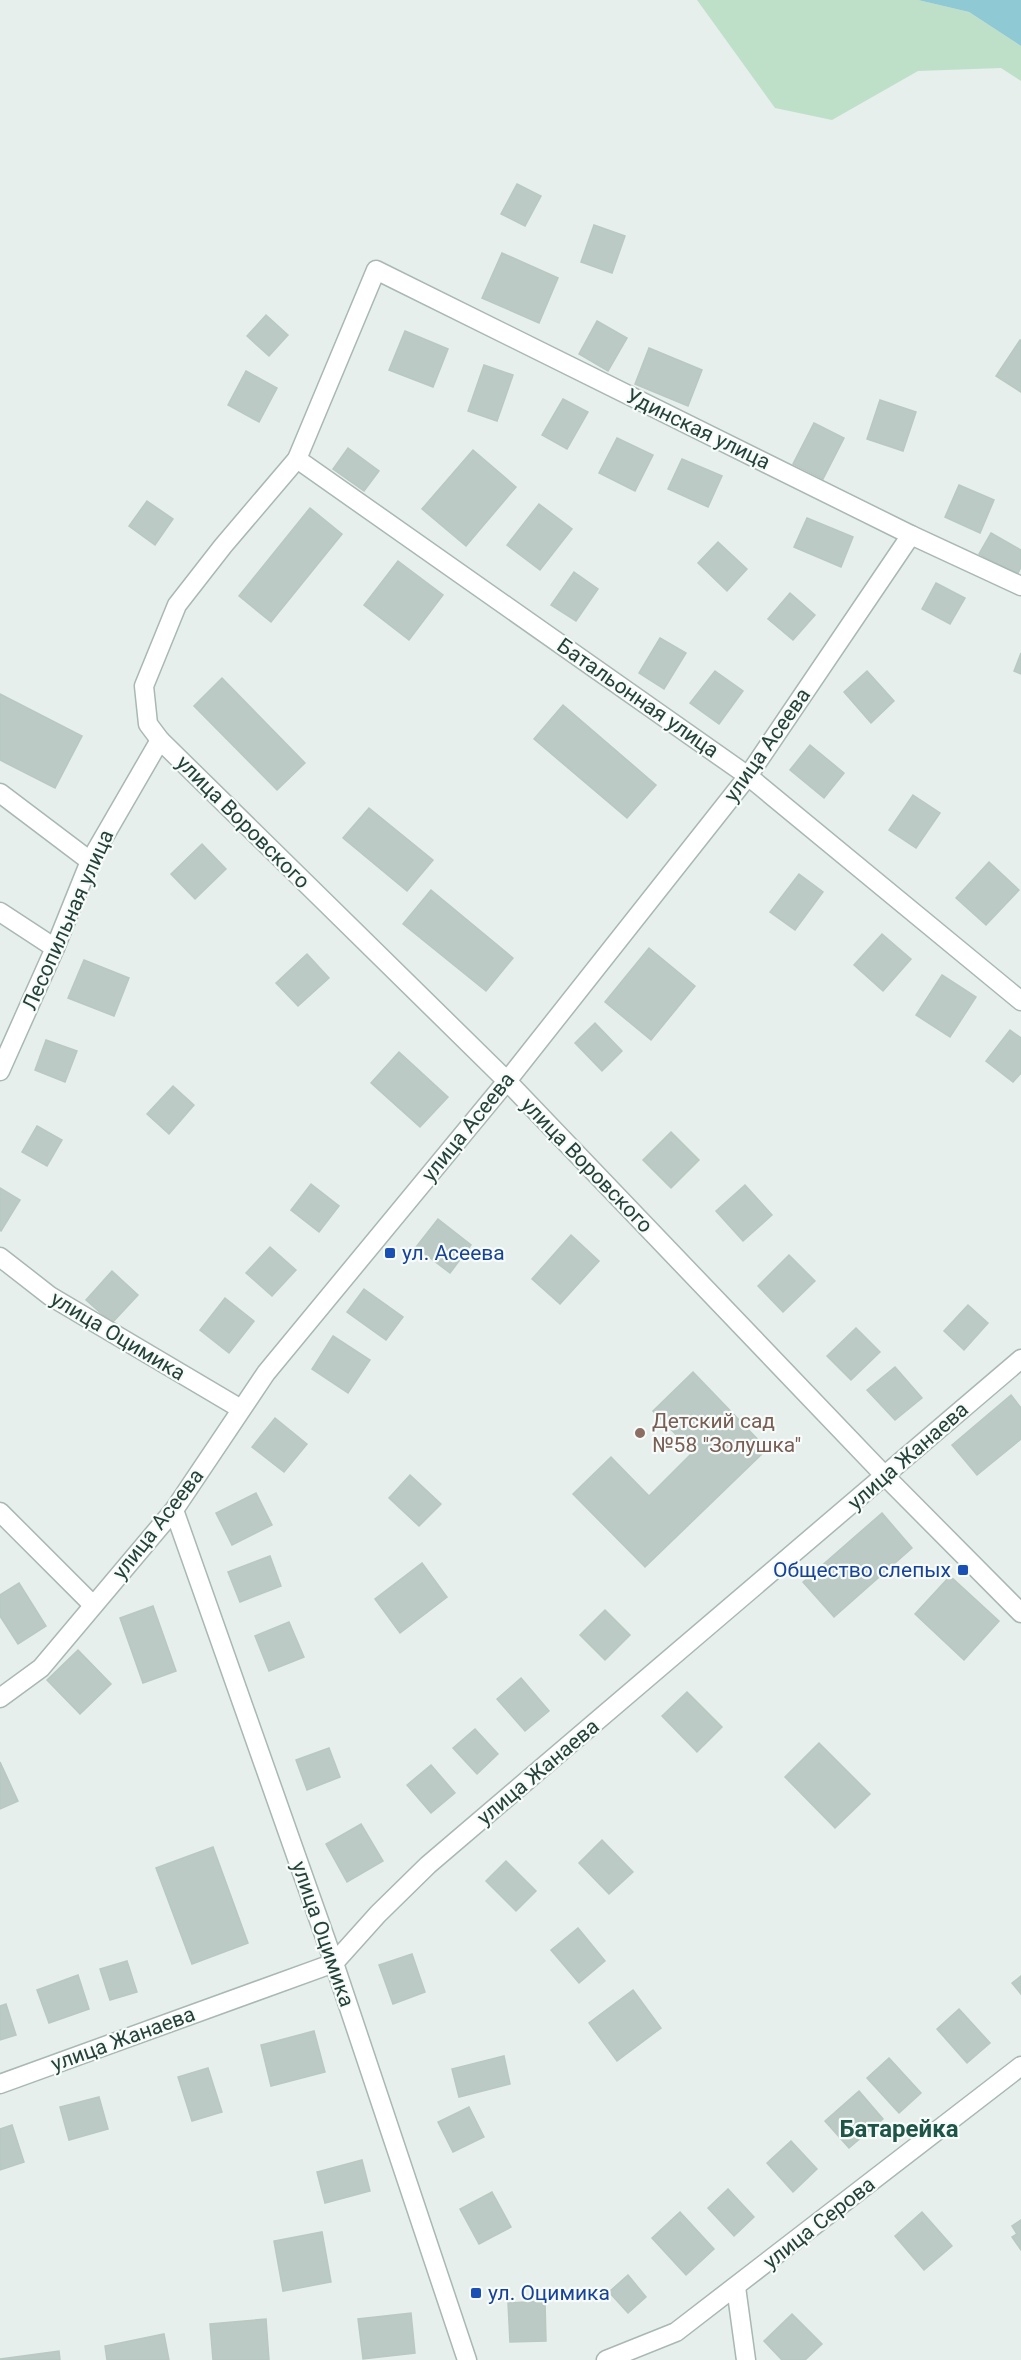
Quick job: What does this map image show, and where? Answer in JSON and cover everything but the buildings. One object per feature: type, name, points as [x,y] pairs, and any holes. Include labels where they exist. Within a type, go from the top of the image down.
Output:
[{"type":"street","name":"Удинская улица","points":[[297,459],[376,270],[911,535],[1021,586]]},
{"type":"street","name":"улица Воровского","points":[[297,459],[223,546],[177,605],[144,686],[148,724],[160,740],[507,1081],[885,1476],[1021,1612]]},
{"type":"street","name":"Батальонная улица","points":[[297,459],[748,776],[1021,1001]]},
{"type":"street","name":"улица Асеева","points":[[0,1698],[41,1668],[174,1510],[266,1373],[507,1081],[748,776],[911,535]]},
{"type":"street","name":"Лесопильная улица","points":[[0,1071],[55,948],[90,861],[160,740]]},
{"type":"street","points":[[0,793],[90,861]]},
{"type":"street","points":[[0,912],[55,948]]},
{"type":"street","name":"улица Оцимика","points":[[0,1257],[50,1296],[241,1409]]},
{"type":"street","name":"улица Жанаева","points":[[0,2084],[334,1963],[378,1914],[428,1865],[1021,1359]]},
{"type":"street","name":"улица Оцимика","points":[[174,1510],[334,1963],[467,2360]]},
{"type":"street","points":[[0,1512],[93,1605]]},
{"type":"street","name":"улица Серова","points":[[606,2360],[676,2332],[1021,2066]]},
{"type":"street","points":[[736,2287],[746,2360]]},
{"type":"green space","points":[[697,0],[918,0],[969,12],[1021,46],[1021,81],[1001,68],[918,71],[832,120],[775,108]]},
{"type":"water","points":[[918,0],[1021,0],[1021,46],[969,12]]},
{"type":"place","name":"ул. Асеева","points":[[390,1253]]},
{"type":"place","name":"Детский сад №58 \"Золушка\"","points":[[640,1433]]},
{"type":"place","name":"Общество слепых","points":[[963,1570]]},
{"type":"place","name":"ул. Оцимика","points":[[476,2293]]},
{"type":"district","name":"Батарейка","points":[[899,2129]]}]
